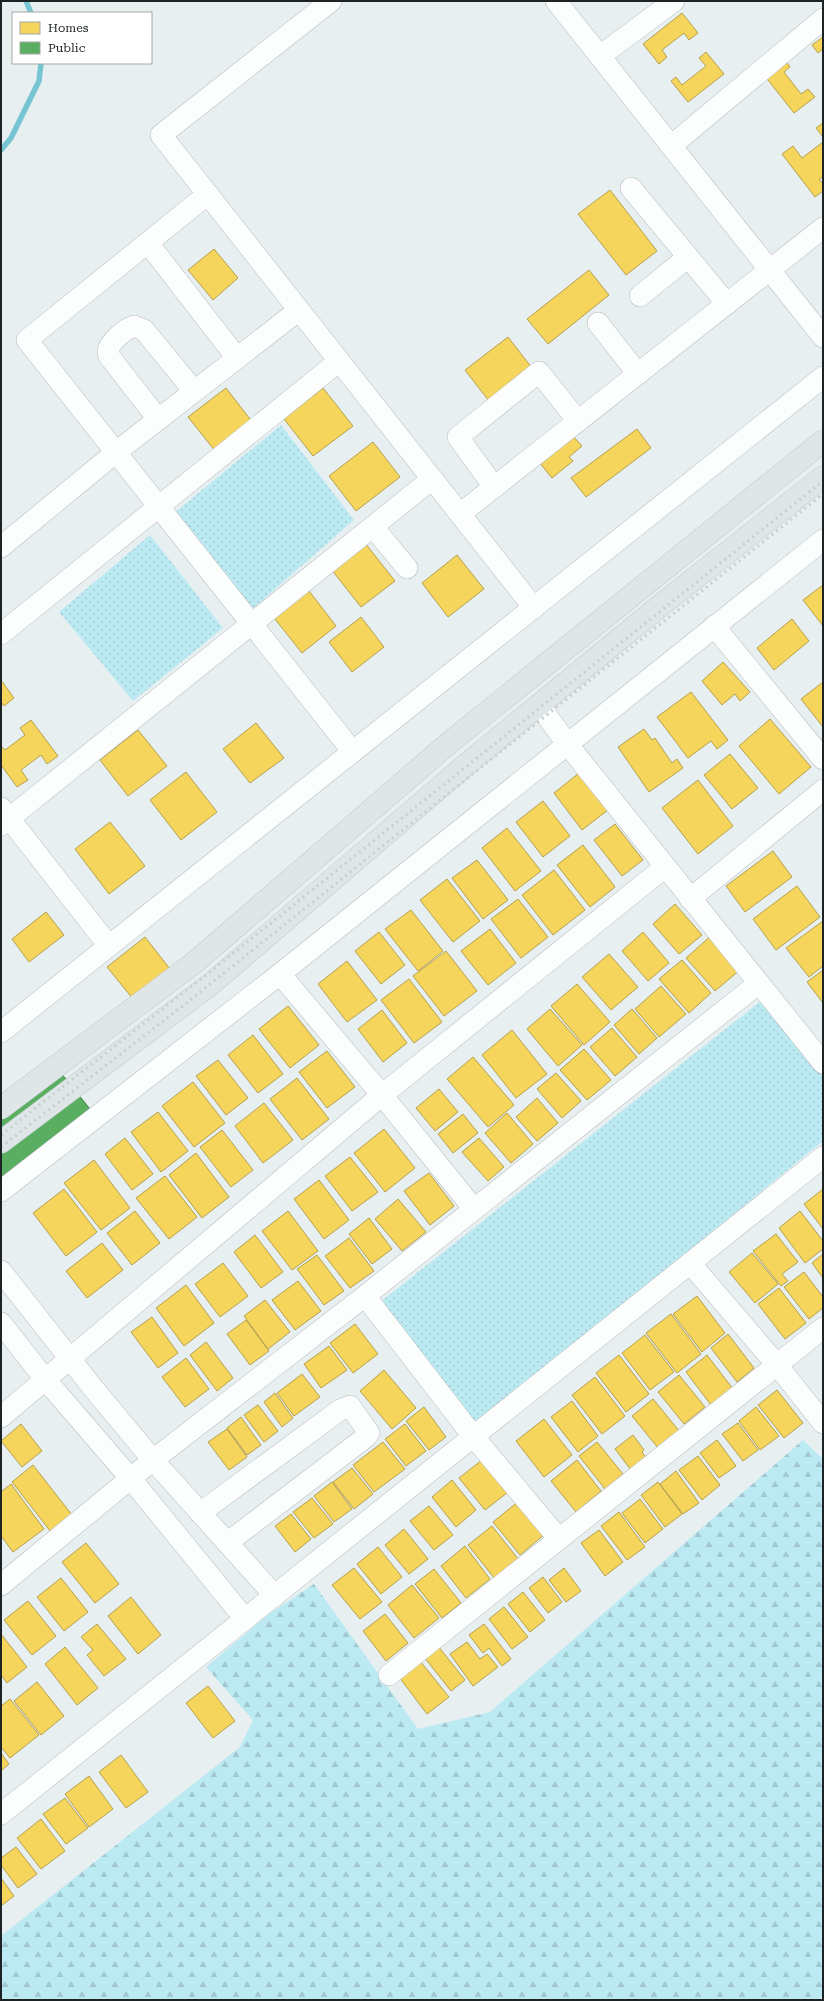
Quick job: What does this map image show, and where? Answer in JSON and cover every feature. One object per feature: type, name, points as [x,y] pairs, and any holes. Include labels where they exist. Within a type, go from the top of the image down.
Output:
[{"type":"main road","points":[[1,1108],[194,963],[449,743],[823,441]]},
{"type":"main road","points":[[1,1142],[211,984],[466,764],[823,477]]},
{"type":"street","points":[[331,1],[161,135],[534,608]]},
{"type":"street","points":[[556,1],[823,336]]},
{"type":"street","points":[[600,56],[674,1]]},
{"type":"street","points":[[672,146],[823,18]]},
{"type":"street","points":[[631,188],[727,304]]},
{"type":"street","points":[[208,194],[148,244],[27,340],[353,752]]},
{"type":"street","points":[[460,514],[823,228]]},
{"type":"street","points":[[148,244],[237,358]]},
{"type":"street","points":[[640,296],[688,257]]},
{"type":"street","points":[[1,547],[115,453],[299,310]]},
{"type":"street","points":[[598,323],[638,374]]},
{"type":"street","points":[[158,419],[109,356],[108,352],[111,343],[130,327],[134,326],[144,330],[194,391]]},
{"type":"street","points":[[1,634],[339,361]]},
{"type":"street","points":[[494,488],[458,437],[539,372],[578,421]]},
{"type":"street","points":[[1,1032],[823,377]]},
{"type":"street","points":[[109,946],[4,817],[251,624],[432,479]]},
{"type":"street","points":[[373,527],[407,568]]},
{"type":"street","points":[[1,1191],[280,974],[823,540]]},
{"type":"street","points":[[714,626],[823,759]]},
{"type":"street","points":[[539,705],[568,745],[823,1063]]},
{"type":"street","points":[[690,898],[823,790]]},
{"type":"street","points":[[1,1417],[382,1095],[665,867]]},
{"type":"street","points":[[280,974],[382,1095],[474,1209]]},
{"type":"street","points":[[1,1585],[153,1460],[365,1296],[759,983]]},
{"type":"street","points":[[1,1814],[823,1157]]},
{"type":"street","points":[[690,1263],[777,1365],[823,1423]]},
{"type":"street","points":[[1,1271],[153,1460],[275,1596]]},
{"type":"street","points":[[365,1296],[473,1436],[559,1539]]},
{"type":"street","points":[[1,1323],[45,1379],[131,1479],[245,1619]]},
{"type":"street","points":[[390,1674],[823,1328]]},
{"type":"street","points":[[200,1513],[340,1410],[350,1406],[367,1428],[369,1433],[366,1437],[227,1543]]},
{"type":"green space","points":[[281,425],[354,520],[251,610],[173,514]]},
{"type":"green space","points":[[150,535],[223,628],[133,701],[59,612]]},
{"type":"green space","points":[[771,993],[823,1057],[823,1141],[474,1426],[379,1303]]},
{"type":"green space","points":[[803,1440],[823,1459],[823,1997],[818,2000],[1,2000],[1,1936],[240,1747],[253,1720],[206,1667],[269,1614],[314,1584],[418,1729],[490,1712]]},
{"type":"building: Homes","points":[[682,13],[698,33],[689,40],[684,33],[662,50],[667,57],[659,64],[643,44]]},
{"type":"building: Homes","points":[[823,37],[823,49],[818,53],[812,45]]},
{"type":"building: Homes","points":[[706,52],[724,74],[688,102],[671,81],[676,77],[682,85],[706,66],[699,58]]},
{"type":"building: Homes","points":[[784,59],[790,67],[784,72],[801,94],[808,89],[815,97],[794,113],[764,75]]},
{"type":"building: Homes","points":[[823,123],[823,137],[816,128]]},
{"type":"building: Homes","points":[[823,142],[823,177],[819,179],[823,184],[823,191],[815,197],[782,154],[793,146],[802,158]]},
{"type":"building: Homes","points":[[610,190],[657,251],[626,275],[578,214]]},
{"type":"building: Homes","points":[[214,249],[238,278],[213,300],[188,270]]},
{"type":"building: Homes","points":[[589,270],[609,295],[548,344],[527,319]]},
{"type":"building: Homes","points":[[508,337],[532,368],[489,401],[465,370]]},
{"type":"building: Homes","points":[[226,388],[253,423],[216,452],[188,417]]},
{"type":"building: Homes","points":[[323,388],[353,426],[313,456],[284,419]]},
{"type":"building: Homes","points":[[637,429],[651,448],[586,497],[571,478]]},
{"type":"building: Homes","points":[[572,435],[582,446],[569,457],[573,461],[552,478],[539,462]]},
{"type":"building: Homes","points":[[373,442],[400,477],[356,511],[329,476]]},
{"type":"building: Homes","points":[[365,543],[395,581],[361,607],[331,569]]},
{"type":"building: Homes","points":[[457,555],[484,589],[448,617],[422,583]]},
{"type":"building: Homes","points":[[823,585],[823,626],[803,600]]},
{"type":"building: Homes","points":[[306,587],[336,626],[302,653],[271,614]]},
{"type":"building: Homes","points":[[361,617],[384,647],[352,672],[329,642]]},
{"type":"building: Homes","points":[[792,619],[809,641],[774,670],[757,648]]},
{"type":"building: Homes","points":[[723,662],[750,692],[740,701],[735,694],[722,705],[702,681]]},
{"type":"building: Homes","points":[[1,680],[14,698],[4,706],[1,702]]},
{"type":"building: Homes","points":[[823,682],[823,727],[801,699]]},
{"type":"building: Homes","points":[[691,692],[728,740],[717,749],[711,741],[688,758],[657,717]]},
{"type":"building: Homes","points":[[770,719],[811,767],[779,794],[739,746]]},
{"type":"building: Homes","points":[[31,720],[58,756],[47,764],[41,755],[21,770],[28,780],[17,787],[1,765],[1,746],[5,750],[25,735],[20,728]]},
{"type":"building: Homes","points":[[256,723],[284,758],[250,783],[223,749]]},
{"type":"building: Homes","points":[[644,729],[652,740],[655,738],[672,763],[677,759],[683,768],[649,792],[618,747]]},
{"type":"building: Homes","points":[[138,730],[167,766],[128,796],[100,760]]},
{"type":"building: Homes","points":[[730,754],[758,788],[732,809],[704,775]]},
{"type":"building: Homes","points":[[186,772],[217,812],[181,840],[150,800]]},
{"type":"building: Homes","points":[[579,773],[608,810],[582,830],[554,793]]},
{"type":"building: Homes","points":[[698,780],[733,826],[698,854],[662,808]]},
{"type":"building: Homes","points":[[543,801],[570,836],[543,857],[516,822]]},
{"type":"building: Homes","points":[[110,822],[145,866],[109,894],[75,849]]},
{"type":"building: Homes","points":[[615,824],[643,860],[622,876],[594,840]]},
{"type":"building: Homes","points":[[507,828],[541,871],[515,891],[482,848]]},
{"type":"building: Homes","points":[[583,845],[615,887],[590,907],[557,865]]},
{"type":"building: Homes","points":[[773,851],[792,877],[745,912],[726,886]]},
{"type":"building: Homes","points":[[477,860],[508,900],[483,919],[452,878]]},
{"type":"building: Homes","points":[[554,870],[585,910],[553,935],[522,895]]},
{"type":"building: Homes","points":[[447,879],[480,921],[453,942],[420,900]]},
{"type":"building: Homes","points":[[797,886],[820,917],[776,950],[753,919]]},
{"type":"building: Homes","points":[[518,899],[548,937],[521,958],[491,919]]},
{"type":"building: Homes","points":[[675,904],[702,935],[679,954],[653,924]]},
{"type":"building: Homes","points":[[411,910],[443,951],[418,971],[385,929]]},
{"type":"building: Homes","points":[[46,912],[64,935],[29,962],[12,939]]},
{"type":"building: Homes","points":[[823,921],[823,966],[809,977],[786,948]]},
{"type":"building: Homes","points":[[490,929],[516,963],[488,985],[461,951]]},
{"type":"building: Homes","points":[[379,932],[405,965],[381,984],[355,951]]},
{"type":"building: Homes","points":[[643,932],[669,963],[648,981],[622,951]]},
{"type":"building: Homes","points":[[712,935],[741,969],[715,991],[686,958]]},
{"type":"building: Homes","points":[[145,937],[170,969],[133,999],[107,967]]},
{"type":"building: Homes","points":[[446,951],[477,991],[444,1016],[413,976]]},
{"type":"building: Homes","points":[[609,954],[638,987],[611,1010],[582,977]]},
{"type":"building: Homes","points":[[682,960],[711,993],[689,1013],[659,979]]},
{"type":"building: Homes","points":[[347,961],[377,1000],[347,1022],[318,984]]},
{"type":"building: Homes","points":[[823,970],[823,1003],[807,982]]},
{"type":"building: Homes","points":[[409,979],[442,1022],[414,1043],[381,1000]]},
{"type":"building: Homes","points":[[577,984],[610,1022],[584,1045],[551,1006]]},
{"type":"building: Homes","points":[[661,986],[686,1014],[659,1037],[635,1009]]},
{"type":"building: Homes","points":[[288,1006],[319,1045],[290,1068],[259,1029]]},
{"type":"building: Homes","points":[[550,1009],[582,1045],[558,1066],[527,1029]]},
{"type":"building: Homes","points":[[632,1009],[657,1038],[639,1054],[614,1025]]},
{"type":"building: Homes","points":[[382,1010],[407,1043],[383,1062],[358,1029]]},
{"type":"building: Homes","points":[[612,1028],[637,1057],[615,1076],[590,1047]]},
{"type":"building: Homes","points":[[512,1030],[547,1074],[516,1098],[482,1055]]},
{"type":"building: Homes","points":[[253,1035],[283,1074],[258,1093],[228,1055]]},
{"type":"building: Homes","points":[[584,1049],[611,1080],[587,1100],[560,1070]]},
{"type":"building: Homes","points":[[327,1051],[355,1087],[327,1108],[299,1072]]},
{"type":"building: Homes","points":[[473,1057],[514,1105],[488,1127],[447,1079]]},
{"type":"building: Homes","points":[[218,1060],[248,1098],[226,1115],[196,1076]]},
{"type":"building: Homes","points":[[556,1073],[581,1101],[562,1118],[537,1089]]},
{"type":"building: Homes","points":[[297,1078],[329,1119],[302,1140],[270,1099]]},
{"type":"building: Homes","points":[[193,1082],[225,1123],[194,1147],[162,1106]]},
{"type":"building: Homes","points":[[439,1089],[458,1112],[435,1131],[416,1108]]},
{"type":"building: Homes","points":[[537,1098],[558,1123],[537,1141],[516,1117]]},
{"type":"building: Homes","points":[[264,1103],[293,1140],[263,1163],[235,1126]]},
{"type":"building: Homes","points":[[158,1112],[188,1151],[161,1172],[131,1132]]},
{"type":"building: Homes","points":[[507,1113],[533,1144],[511,1163],[485,1133]]},
{"type":"building: Homes","points":[[463,1114],[478,1133],[453,1153],[438,1134]]},
{"type":"building: Homes","points":[[384,1129],[415,1168],[385,1192],[354,1153]]},
{"type":"building: Homes","points":[[222,1130],[253,1170],[231,1187],[200,1147]]},
{"type":"building: Homes","points":[[125,1138],[153,1174],[132,1190],[105,1154]]},
{"type":"building: Homes","points":[[479,1138],[504,1167],[488,1181],[462,1152]]},
{"type":"building: Homes","points":[[196,1153],[229,1197],[202,1218],[169,1175]]},
{"type":"building: Homes","points":[[350,1157],[378,1192],[352,1211],[325,1176]]},
{"type":"building: Homes","points":[[94,1160],[130,1208],[101,1230],[64,1183]]},
{"type":"building: Homes","points":[[429,1173],[454,1206],[430,1225],[404,1191]]},
{"type":"building: Homes","points":[[165,1176],[197,1217],[169,1239],[136,1198]]},
{"type":"building: Homes","points":[[319,1180],[349,1220],[324,1239],[294,1199]]},
{"type":"building: Homes","points":[[64,1189],[97,1232],[66,1256],[33,1213]]},
{"type":"building: Homes","points":[[823,1189],[823,1229],[804,1204]]},
{"type":"building: Homes","points":[[398,1199],[426,1232],[402,1251],[375,1219]]},
{"type":"building: Homes","points":[[135,1211],[160,1243],[132,1265],[107,1233]]},
{"type":"building: Homes","points":[[288,1211],[318,1251],[292,1270],[262,1231]]},
{"type":"building: Homes","points":[[800,1211],[823,1241],[823,1249],[805,1263],[779,1228]]},
{"type":"building: Homes","points":[[369,1218],[392,1249],[372,1264],[349,1234]]},
{"type":"building: Homes","points":[[776,1234],[798,1262],[782,1274],[788,1281],[781,1286],[753,1251]]},
{"type":"building: Homes","points":[[255,1235],[283,1272],[261,1288],[234,1252]]},
{"type":"building: Homes","points":[[349,1238],[374,1271],[350,1288],[325,1256]]},
{"type":"building: Homes","points":[[102,1243],[123,1270],[87,1298],[66,1271]]},
{"type":"building: Homes","points":[[752,1253],[778,1284],[755,1303],[729,1272]]},
{"type":"building: Homes","points":[[823,1254],[823,1278],[812,1263]]},
{"type":"building: Homes","points":[[317,1255],[344,1291],[324,1305],[297,1269]]},
{"type":"building: Homes","points":[[223,1263],[248,1296],[220,1317],[195,1284]]},
{"type":"building: Homes","points":[[804,1272],[823,1297],[823,1308],[809,1319],[784,1287]]},
{"type":"building: Homes","points":[[298,1281],[321,1311],[295,1330],[272,1300]]},
{"type":"building: Homes","points":[[186,1285],[214,1323],[184,1346],[156,1308]]},
{"type":"building: Homes","points":[[779,1288],[806,1323],[785,1339],[758,1304]]},
{"type":"building: Homes","points":[[697,1296],[725,1333],[702,1352],[673,1314]]},
{"type":"building: Homes","points":[[265,1300],[290,1332],[268,1349],[244,1316]]},
{"type":"building: Homes","points":[[671,1314],[701,1354],[677,1373],[646,1333]]},
{"type":"building: Homes","points":[[152,1317],[178,1353],[158,1368],[131,1332]]},
{"type":"building: Homes","points":[[246,1320],[269,1351],[250,1365],[227,1334]]},
{"type":"building: Homes","points":[[355,1324],[378,1354],[353,1373],[330,1343]]},
{"type":"building: Homes","points":[[728,1334],[754,1368],[737,1382],[711,1348]]},
{"type":"building: Homes","points":[[645,1335],[674,1372],[650,1390],[622,1353]]},
{"type":"building: Homes","points":[[206,1342],[233,1378],[217,1391],[190,1355]]},
{"type":"building: Homes","points":[[329,1346],[347,1370],[321,1388],[304,1364]]},
{"type":"building: Homes","points":[[619,1355],[649,1394],[626,1412],[596,1373]]},
{"type":"building: Homes","points":[[707,1355],[733,1389],[711,1405],[686,1372]]},
{"type":"building: Homes","points":[[186,1358],[209,1389],[185,1407],[162,1377]]},
{"type":"building: Homes","points":[[384,1370],[416,1408],[392,1429],[360,1391]]},
{"type":"building: Homes","points":[[302,1374],[320,1397],[294,1416],[277,1393]]},
{"type":"building: Homes","points":[[679,1375],[705,1407],[684,1424],[658,1392]]},
{"type":"building: Homes","points":[[595,1377],[625,1416],[602,1434],[572,1395]]},
{"type":"building: Homes","points":[[777,1390],[803,1423],[784,1438],[758,1405]]},
{"type":"building: Homes","points":[[275,1393],[293,1418],[282,1427],[264,1402]]},
{"type":"building: Homes","points":[[653,1399],[680,1432],[659,1449],[632,1416]]},
{"type":"building: Homes","points":[[572,1401],[598,1436],[578,1452],[551,1417]]},
{"type":"building: Homes","points":[[258,1405],[278,1431],[264,1442],[244,1415]]},
{"type":"building: Homes","points":[[424,1407],[446,1437],[429,1450],[406,1421]]},
{"type":"building: Homes","points":[[756,1407],[779,1436],[760,1450],[739,1421]]},
{"type":"building: Homes","points":[[241,1417],[261,1445],[247,1455],[227,1428]]},
{"type":"building: Homes","points":[[544,1419],[572,1455],[544,1477],[516,1441]]},
{"type":"building: Homes","points":[[738,1423],[758,1450],[743,1461],[722,1434]]},
{"type":"building: Homes","points":[[21,1424],[42,1451],[22,1467],[1,1441]]},
{"type":"building: Homes","points":[[405,1424],[426,1451],[406,1466],[385,1439]]},
{"type":"building: Homes","points":[[227,1429],[247,1457],[229,1470],[208,1442]]},
{"type":"building: Homes","points":[[633,1435],[644,1450],[642,1452],[649,1462],[634,1474],[615,1449]]},
{"type":"building: Homes","points":[[717,1440],[736,1466],[719,1478],[700,1453]]},
{"type":"building: Homes","points":[[383,1442],[405,1469],[374,1492],[353,1465]]},
{"type":"building: Homes","points":[[597,1442],[623,1474],[605,1489],[579,1456]]},
{"type":"building: Homes","points":[[698,1456],[720,1485],[702,1500],[679,1470]]},
{"type":"building: Homes","points":[[486,1457],[512,1489],[485,1510],[459,1478]]},
{"type":"building: Homes","points":[[577,1460],[601,1491],[576,1512],[551,1481]]},
{"type":"building: Homes","points":[[33,1465],[72,1515],[51,1532],[12,1482]]},
{"type":"building: Homes","points":[[352,1468],[373,1494],[354,1509],[333,1482]]},
{"type":"building: Homes","points":[[676,1471],[699,1503],[683,1514],[660,1484]]},
{"type":"building: Homes","points":[[452,1480],[476,1510],[456,1527],[432,1497]]},
{"type":"building: Homes","points":[[332,1482],[352,1509],[334,1522],[314,1496]]},
{"type":"building: Homes","points":[[658,1482],[682,1514],[665,1527],[641,1495]]},
{"type":"building: Homes","points":[[11,1484],[44,1529],[13,1552],[1,1536],[1,1492]]},
{"type":"building: Homes","points":[[312,1498],[333,1524],[314,1538],[293,1512]]},
{"type":"building: Homes","points":[[640,1499],[663,1529],[645,1543],[622,1513]]},
{"type":"building: Homes","points":[[519,1501],[545,1534],[520,1555],[493,1522]]},
{"type":"building: Homes","points":[[429,1506],[453,1535],[434,1550],[410,1521]]},
{"type":"building: Homes","points":[[619,1512],[645,1547],[627,1560],[601,1526]]},
{"type":"building: Homes","points":[[291,1514],[311,1539],[295,1552],[275,1526]]},
{"type":"building: Homes","points":[[492,1526],[519,1560],[495,1579],[468,1545]]},
{"type":"building: Homes","points":[[404,1529],[428,1559],[409,1574],[385,1545]]},
{"type":"building: Homes","points":[[599,1530],[623,1562],[605,1576],[581,1543]]},
{"type":"building: Homes","points":[[86,1543],[119,1584],[95,1603],[62,1562]]},
{"type":"building: Homes","points":[[465,1546],[490,1579],[466,1598],[441,1566]]},
{"type":"building: Homes","points":[[378,1547],[402,1577],[381,1594],[357,1564]]},
{"type":"building: Homes","points":[[354,1568],[382,1602],[360,1619],[332,1585]]},
{"type":"building: Homes","points":[[564,1568],[581,1591],[566,1602],[549,1580]]},
{"type":"building: Homes","points":[[434,1569],[461,1603],[442,1618],[415,1584]]},
{"type":"building: Homes","points":[[543,1577],[562,1602],[548,1613],[529,1588]]},
{"type":"building: Homes","points":[[61,1578],[88,1612],[64,1631],[37,1597]]},
{"type":"building: Homes","points":[[412,1585],[439,1618],[414,1638],[388,1605]]},
{"type":"building: Homes","points":[[523,1592],[545,1620],[530,1632],[508,1604]]},
{"type":"building: Homes","points":[[131,1597],[161,1635],[138,1654],[108,1616]]},
{"type":"building: Homes","points":[[28,1601],[56,1636],[32,1655],[4,1620]]},
{"type":"building: Homes","points":[[504,1607],[528,1637],[512,1649],[489,1619]]},
{"type":"building: Homes","points":[[385,1614],[408,1643],[386,1661],[363,1631]]},
{"type":"building: Homes","points":[[97,1624],[126,1659],[104,1676],[87,1655],[93,1650],[81,1637]]},
{"type":"building: Homes","points":[[484,1624],[511,1659],[502,1666],[489,1648],[483,1653],[469,1635]]},
{"type":"building: Homes","points":[[1,1634],[27,1667],[7,1683],[1,1675]]},
{"type":"building: Homes","points":[[467,1642],[480,1659],[487,1654],[498,1667],[473,1686],[450,1654]]},
{"type":"building: Homes","points":[[438,1646],[465,1680],[451,1691],[424,1657]]},
{"type":"building: Homes","points":[[65,1647],[98,1688],[77,1705],[45,1664]]},
{"type":"building: Homes","points":[[420,1661],[449,1697],[427,1714],[399,1677]]},
{"type":"building: Homes","points":[[37,1682],[64,1716],[41,1735],[14,1701]]},
{"type":"building: Homes","points":[[208,1686],[235,1721],[213,1738],[186,1703]]},
{"type":"building: Homes","points":[[10,1699],[39,1735],[10,1758],[1,1747],[1,1706]]},
{"type":"building: Homes","points":[[1,1753],[9,1764],[1,1771]]},
{"type":"building: Homes","points":[[121,1755],[148,1792],[126,1808],[99,1772]]},
{"type":"building: Homes","points":[[89,1776],[113,1809],[89,1827],[65,1794]]},
{"type":"building: Homes","points":[[65,1798],[88,1828],[66,1844],[43,1814]]},
{"type":"building: Homes","points":[[41,1819],[65,1851],[41,1869],[17,1838]]},
{"type":"building: Homes","points":[[16,1847],[37,1874],[18,1888],[1,1865],[1,1858]]},
{"type":"building: Homes","points":[[1,1878],[14,1896],[1,1906]]},
{"type":"building: Public","points":[[53,1063],[90,1109],[1,1179],[1,1104]]},
{"type":"waterway","points":[[26,1],[31,12]]},
{"type":"waterway","points":[[1,150],[11,138],[39,81],[41,64]]},
{"type":"railway","points":[[1,1135],[206,975],[823,481]]},
{"type":"railway","points":[[1,1147],[194,997],[823,494]]}]
